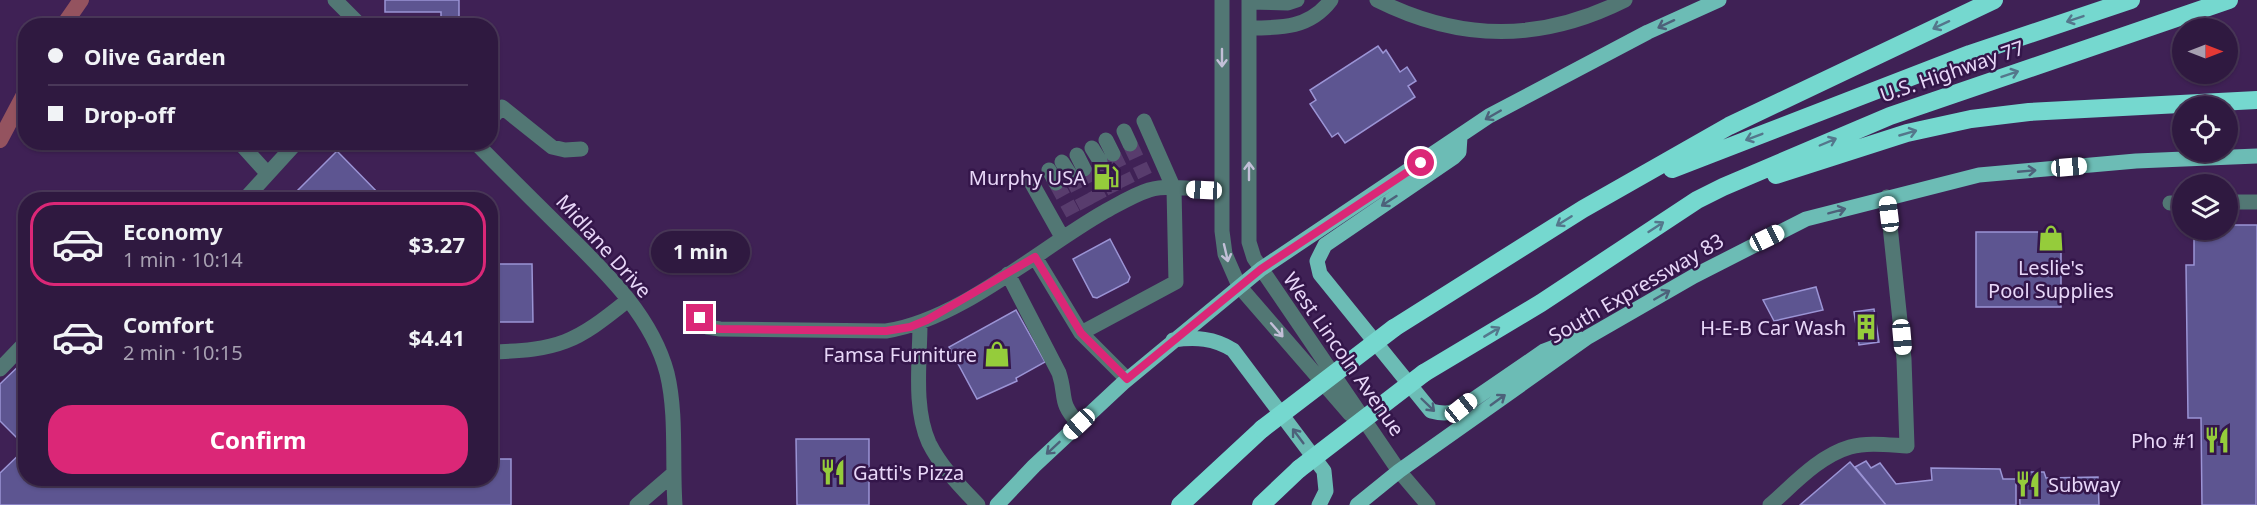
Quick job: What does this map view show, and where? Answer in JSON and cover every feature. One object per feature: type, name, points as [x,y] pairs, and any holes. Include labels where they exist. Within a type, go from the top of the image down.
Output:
[{"type":"highway","points":[[1180,505],[1262,429],[1394,327],[1615,191],[1730,126],[1994,0]]},
{"type":"highway","name":"U.S. Highway 77","points":[[1615,191],[1970,54],[2131,0]]},
{"type":"highway","name":"U.S. Highway 77","points":[[1698,200],[1890,116],[2222,2],[2243,0]]},
{"type":"highway","points":[[1261,505],[1299,469],[1424,373],[1540,303],[1698,200],[1907,133],[1971,119],[2029,112],[2257,100]]},
{"type":"main road","points":[[997,505],[1127,379],[1261,269],[1489,116],[1648,32],[1719,0]]},
{"type":"main road","points":[[1460,137],[1459,152],[1454,157],[1325,245],[1317,261],[1320,273],[1431,411],[1449,414],[1545,351],[1566,341],[1588,338]]},
{"type":"main road","name":"South Expressway 83","points":[[1357,505],[1399,471],[1588,338],[1694,276],[1806,219],[1979,175],[2136,161],[2257,156]]},
{"type":"main road","points":[[1173,340],[1207,339],[1219,341],[1233,350],[1324,471],[1326,491],[1319,505]]},
{"type":"street","points":[[335,0],[353,18]]},
{"type":"street","points":[[1222,0],[1222,191],[1225,254],[1239,286],[1399,471]]},
{"type":"street","points":[[1249,1],[1288,3],[1297,0]]},
{"type":"street","points":[[1249,28],[1299,25],[1316,17],[1331,0]]},
{"type":"street","points":[[1377,0],[1446,26],[1502,32],[1534,30],[1574,22],[1625,0]]},
{"type":"street","name":"West Lincoln Avenue","points":[[1249,1],[1249,242],[1261,269],[1399,471],[1428,505]]},
{"type":"street","points":[[498,111],[502,107],[552,147],[566,150],[581,148]]},
{"type":"street","points":[[1081,333],[1176,282],[1174,189],[1144,121]]},
{"type":"street","points":[[246,150],[267,173]]},
{"type":"street","points":[[251,192],[289,150]]},
{"type":"street","name":"Midlane Drive","points":[[483,150],[606,274],[628,300],[660,350],[667,375],[675,505]]},
{"type":"street","points":[[1062,162],[1077,166]]},
{"type":"street","points":[[1030,180],[1062,237]]},
{"type":"street","points":[[700,318],[707,327],[720,329],[886,331],[920,323],[1035,257],[1062,237],[1076,220],[1148,183],[1174,189],[1222,191]]},
{"type":"street","points":[[1770,505],[1820,462],[1836,452],[1866,444],[1907,446],[1904,358],[1887,197]]},
{"type":"street","points":[[2238,202],[2257,202]]},
{"type":"street","points":[[1035,257],[1081,333],[1127,379]]},
{"type":"street","points":[[1008,274],[1059,373],[1063,385],[1062,399],[1068,413],[1079,424]]},
{"type":"street","points":[[498,351],[553,347],[572,341],[590,331],[628,300]]},
{"type":"street","points":[[920,323],[922,420],[929,442],[947,471],[978,505]]},
{"type":"street","points":[[0,369],[18,350]]},
{"type":"street","points":[[637,505],[673,474]]},
{"type":"building","points":[[385,0],[459,0],[459,18],[441,18],[441,12],[385,12]]},
{"type":"building","points":[[1378,46],[1383,53],[1386,50],[1400,72],[1407,67],[1416,81],[1408,86],[1415,97],[1345,143],[1338,133],[1332,137],[1310,104],[1316,100],[1310,90]]},
{"type":"building","points":[[337,151],[377,192],[296,192]]},
{"type":"building","points":[[2238,225],[2257,225],[2256,505],[2202,505],[2201,418],[2188,418],[2186,265],[2194,265],[2194,240],[2238,240]]},
{"type":"building","points":[[1976,232],[2061,232],[2061,307],[1976,307]]},
{"type":"building","points":[[1110,239],[1130,277],[1128,282],[1097,298],[1093,297],[1073,259]]},
{"type":"building","points":[[498,264],[532,264],[533,322],[498,322]]},
{"type":"building","points":[[1816,287],[1823,310],[1774,321],[1763,300]]},
{"type":"building","name":"H-E-B Car Wash","points":[[1874,309],[1879,342],[1859,345],[1854,312]]},
{"type":"building","name":"Famsa Furniture","points":[[1016,310],[1045,362],[1016,378],[1017,381],[977,399],[949,347]]},
{"type":"building","points":[[18,367],[18,439],[0,421],[0,384]]},
{"type":"building","name":"Gatti's Pizza","points":[[796,439],[869,439],[869,505],[797,505]]},
{"type":"building","points":[[18,456],[18,486],[498,486],[498,459],[511,459],[511,505],[0,505],[0,473]]},
{"type":"building","points":[[1866,461],[1871,468],[1880,463],[1896,484],[1932,480],[1931,468],[2000,469],[2003,479],[2016,479],[2016,505],[1886,505],[1855,467]]},
{"type":"building","points":[[1850,462],[1886,505],[1800,505]]},
{"type":"building","points":[[2029,472],[2044,472],[2046,478],[2098,477],[2099,505],[2020,505],[2019,478],[2027,478]]},
{"type":"waterway","points":[[69,18],[81,0]]},
{"type":"waterway","points":[[0,140],[18,106]]},
{"type":"tunnel","points":[[1130,144],[1145,176]]},
{"type":"tunnel","points":[[1113,154],[1128,185]]},
{"type":"tunnel","points":[[1100,161],[1115,192]]},
{"type":"tunnel","points":[[1084,169],[1100,200]]},
{"type":"tunnel","points":[[1071,176],[1087,207]]},
{"type":"tunnel","points":[[1056,183],[1073,214]]},
{"type":"place","name":"Murphy USA","points":[[1106,177]]},
{"type":"place","name":"Leslie's Pool Supplies","points":[[2051,238]]},
{"type":"place","name":"H-E-B Car Wash","points":[[1866,327]]},
{"type":"place","name":"Famsa Furniture","points":[[997,354]]},
{"type":"place","name":"Pho #1","points":[[2217,440]]},
{"type":"place","name":"Gatti's Pizza","points":[[833,472]]},
{"type":"place","name":"Subway","points":[[2028,484]]},
{"type":"route","points":[[700,318],[707,327],[720,329],[886,331],[910,327],[927,320],[1035,257],[1081,333],[1127,379],[1261,269],[1421,163]]}]
